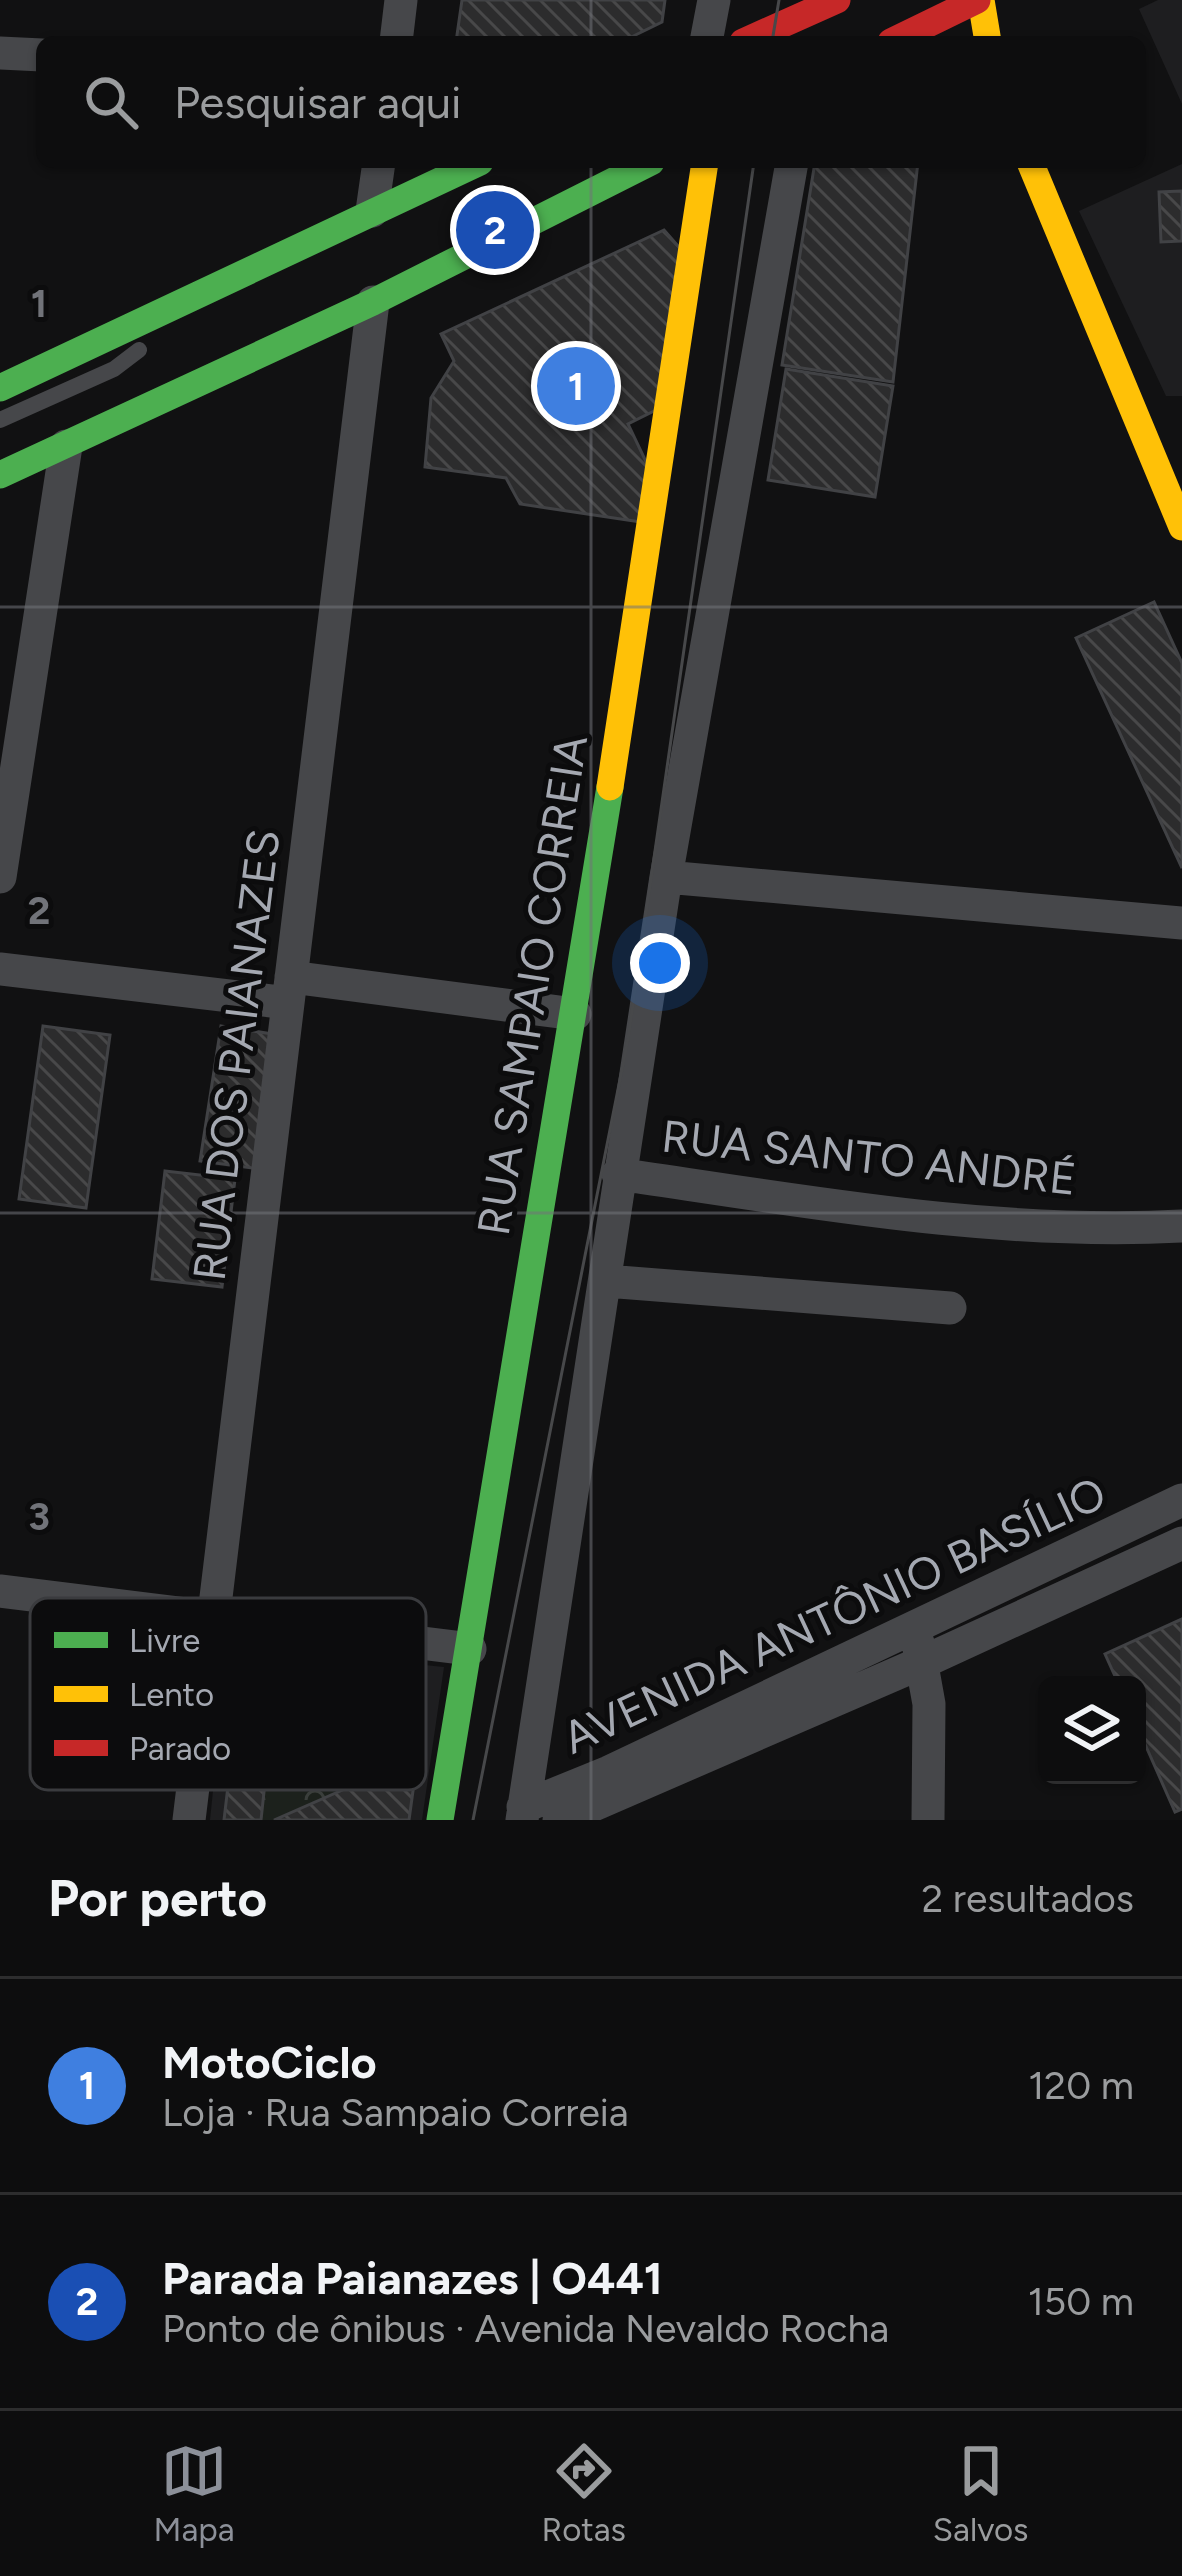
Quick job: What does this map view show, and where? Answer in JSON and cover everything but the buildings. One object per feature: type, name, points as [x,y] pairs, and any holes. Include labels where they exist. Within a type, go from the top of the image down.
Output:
[{"type":"main road","points":[[756,36],[837,0]]},
{"type":"main road","points":[[903,36],[979,0],[987,36]]},
{"type":"main road","points":[[0,388],[467,168]]},
{"type":"main road","points":[[0,475],[373,302],[639,168]]},
{"type":"main road","name":"RUA SAMPAIO CORREIA","points":[[440,1820],[575,1015],[704,168]]},
{"type":"main road","points":[[1032,168],[1182,527]]},
{"type":"street","points":[[397,36],[401,0]]},
{"type":"street","points":[[707,36],[714,0]]},
{"type":"street","points":[[0,53],[36,55]]},
{"type":"street","points":[[372,211],[378,168]]},
{"type":"street","points":[[522,1813],[666,877],[791,168]]},
{"type":"street","name":"RUA DOS PAIANAZES","points":[[216,1598],[373,302]]},
{"type":"street","points":[[0,877],[66,446]]},
{"type":"street","points":[[666,877],[1182,923]]},
{"type":"street","points":[[0,969],[575,1015]]},
{"type":"street","name":"RUA SANTO ANDRÉ","points":[[618,1174],[930,1218],[1042,1227],[1182,1226]]},
{"type":"street","points":[[606,1281],[950,1308]]},
{"type":"street","name":"AVENIDA ANTÔNIO BASÍLIO","points":[[522,1813],[1182,1500]]},
{"type":"street","name":"AVENIDA ANTÔNIO BASÍLIO","points":[[559,1820],[1182,1543]]},
{"type":"street","points":[[0,1591],[62,1598]]},
{"type":"street","points":[[914,1628],[923,1662],[930,1745],[928,1820]]},
{"type":"street","points":[[426,1643],[470,1649]]},
{"type":"street","name":"RUA DOS PAIANAZES","points":[[189,1820],[193,1790]]},
{"type":"lane","points":[[554,188],[612,168]]},
{"type":"lane","points":[[168,328],[240,274]]},
{"type":"lane","points":[[225,371],[268,332]]},
{"type":"lane","points":[[0,420],[114,369],[150,342]]},
{"type":"shaded area","points":[[1158,0],[1182,0],[1182,104],[1139,9]]},
{"type":"shaded area","points":[[1182,164],[1182,396],[1166,396],[1079,211]]},
{"type":"shaded area","points":[[426,1665],[444,1667],[422,1820],[210,1820],[213,1790],[426,1790]]},
{"type":"green space","points":[[264,1790],[342,1790],[274,1820],[261,1820]]},
{"type":"tram line","points":[[773,36],[779,0]]},
{"type":"tram line","points":[[473,1820],[628,1039],[753,168]]},
{"type":"traffic: fast","points":[[0,388],[467,168]]},
{"type":"traffic: fast","points":[[0,475],[373,302],[639,168]]},
{"type":"traffic: fast","points":[[440,1820],[610,787]]},
{"type":"traffic: slow","points":[[981,0],[987,36]]},
{"type":"traffic: slow","points":[[610,787],[704,168]]},
{"type":"traffic: slow","points":[[1032,168],[1182,527]]},
{"type":"traffic: jam","points":[[756,36],[837,0]]},
{"type":"traffic: jam","points":[[903,36],[977,0]]},
{"type":"place","name":"Parada Paianazes | O441","points":[[495,230]]},
{"type":"place","name":"MotoCiclo","points":[[576,386]]}]
